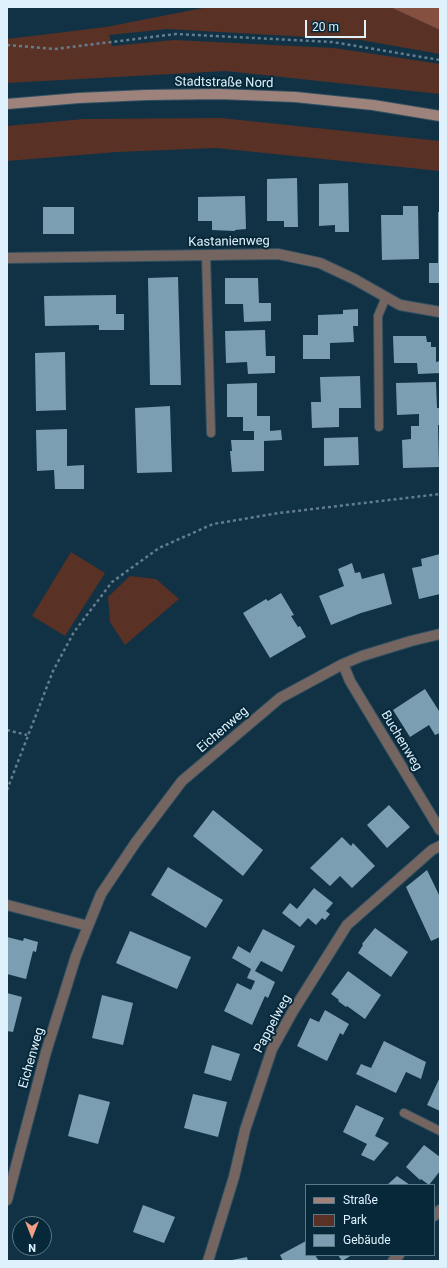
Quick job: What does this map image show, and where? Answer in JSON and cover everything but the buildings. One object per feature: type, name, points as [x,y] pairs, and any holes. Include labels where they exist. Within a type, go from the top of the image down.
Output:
[{"type":"main road","name":"Stadtstraße Nord","points":[[7,104],[86,97],[146,94],[219,94],[295,97],[373,105],[440,116]]},
{"type":"street","name":"Kastanienweg","points":[[7,258],[278,254],[320,263],[354,279],[400,305],[440,312]]},
{"type":"street","name":"Eichenweg","points":[[7,1200],[46,1052],[76,956],[101,894],[136,842],[182,781],[280,698],[343,664],[369,653],[440,634]]},
{"type":"street","name":"Buchenweg","points":[[343,664],[350,681],[440,830]]},
{"type":"street","name":"Pappelweg","points":[[208,1261],[234,1177],[245,1130],[269,1056],[293,1011],[347,925],[432,850],[440,846]]},
{"type":"street","points":[[7,905],[88,926]]},
{"type":"lane","points":[[206,255],[211,433]]},
{"type":"lane","points":[[379,426],[378,316],[386,297]]},
{"type":"lane","points":[[404,1113],[440,1131]]},
{"type":"path","points":[[7,45],[55,49],[176,34],[332,42],[440,60]]},
{"type":"path","points":[[7,790],[52,671],[74,632],[112,582],[159,548],[213,524],[279,513],[440,494]]},
{"type":"path","points":[[7,730],[27,735]]},
{"type":"green space","points":[[208,7],[390,7],[440,30],[440,54],[361,40],[167,29],[109,35],[112,46],[174,40],[334,48],[440,64],[440,94],[226,71],[7,83],[7,39],[106,27]]},
{"type":"green space","points":[[221,118],[440,141],[440,171],[216,148],[117,152],[7,161],[7,126],[84,119]]},
{"type":"green space","points":[[71,552],[105,573],[65,636],[32,616]]},
{"type":"green space","points":[[130,576],[156,579],[179,599],[125,645],[110,622],[108,597]]},
{"type":"shaded area","points":[[390,7],[440,7],[440,30]]}]
